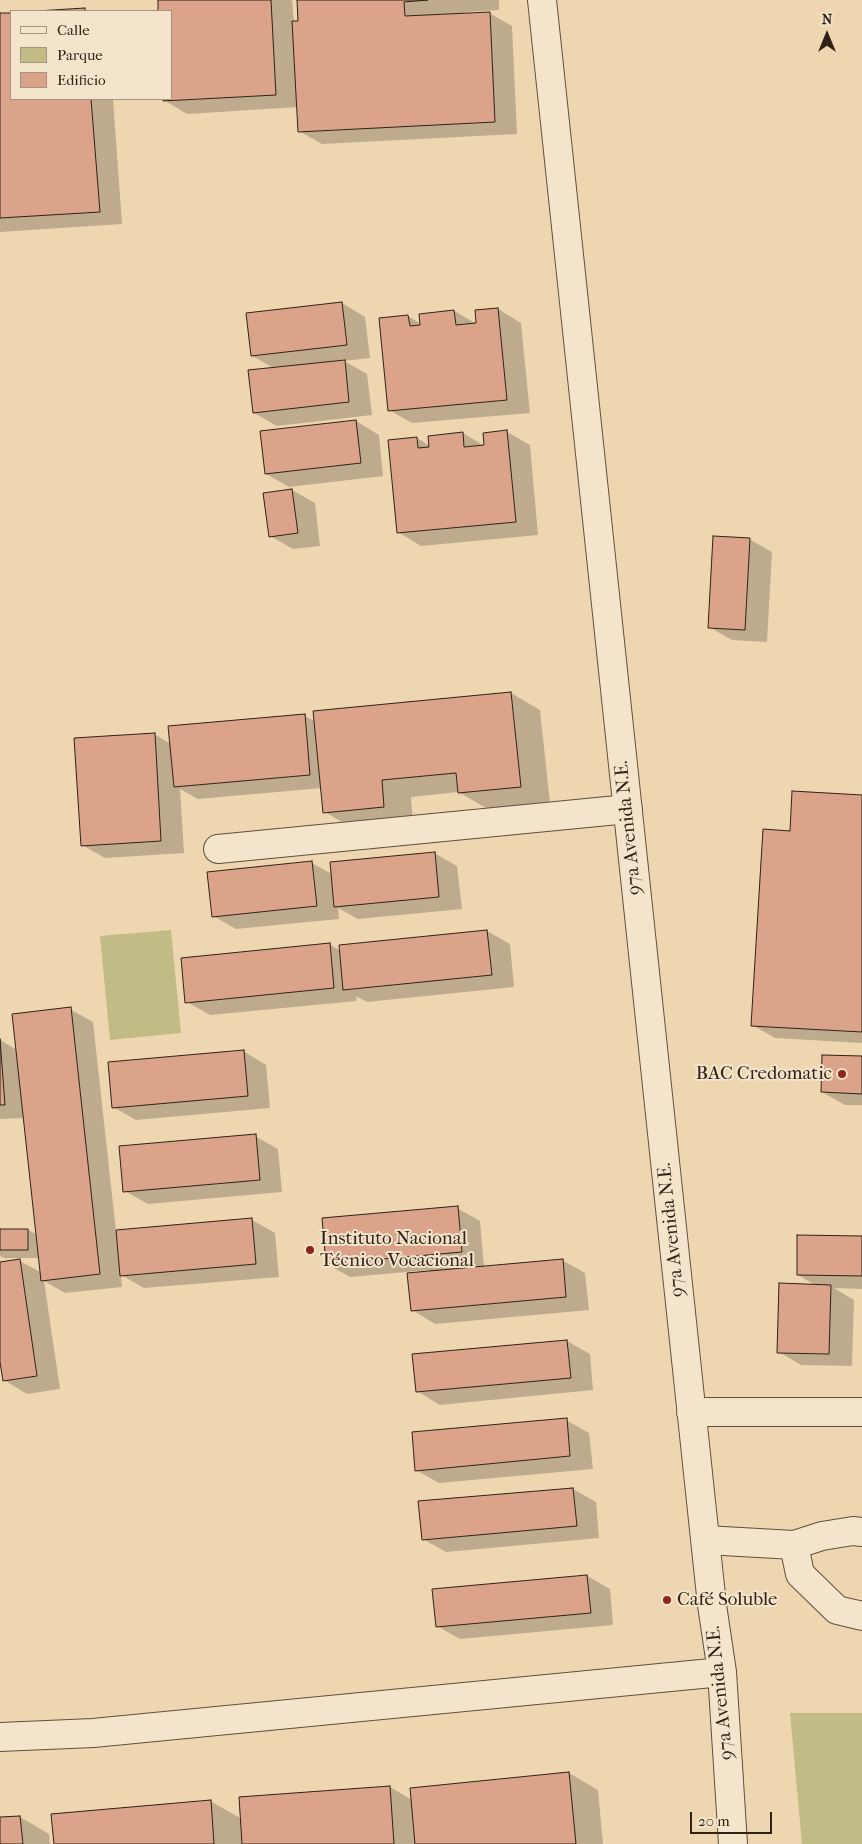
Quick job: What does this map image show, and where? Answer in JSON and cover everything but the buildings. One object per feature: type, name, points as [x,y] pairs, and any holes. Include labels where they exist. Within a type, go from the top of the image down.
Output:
[{"type":"street","name":"97a Avenida N.E.","points":[[542,0],[691,1412],[712,1605],[722,1672],[733,1844]]},
{"type":"street","points":[[218,849],[628,809]]},
{"type":"street","points":[[691,1412],[862,1412]]},
{"type":"street","points":[[705,1540],[794,1545],[822,1536],[853,1531],[862,1532]]},
{"type":"street","points":[[794,1545],[800,1574],[836,1610],[862,1616]]},
{"type":"street","points":[[0,1737],[93,1733],[722,1672]]},
{"type":"green space","points":[[171,930],[181,1033],[110,1040],[100,936]]},
{"type":"green space","points":[[790,1713],[862,1713],[862,1844],[802,1844]]},
{"type":"place","name":"BAC Credomatic","points":[[842,1074]]},
{"type":"place","name":"Instituto Nacional Técnico Vocacional","points":[[310,1250]]},
{"type":"place","name":"Café Soluble","points":[[667,1600]]}]
